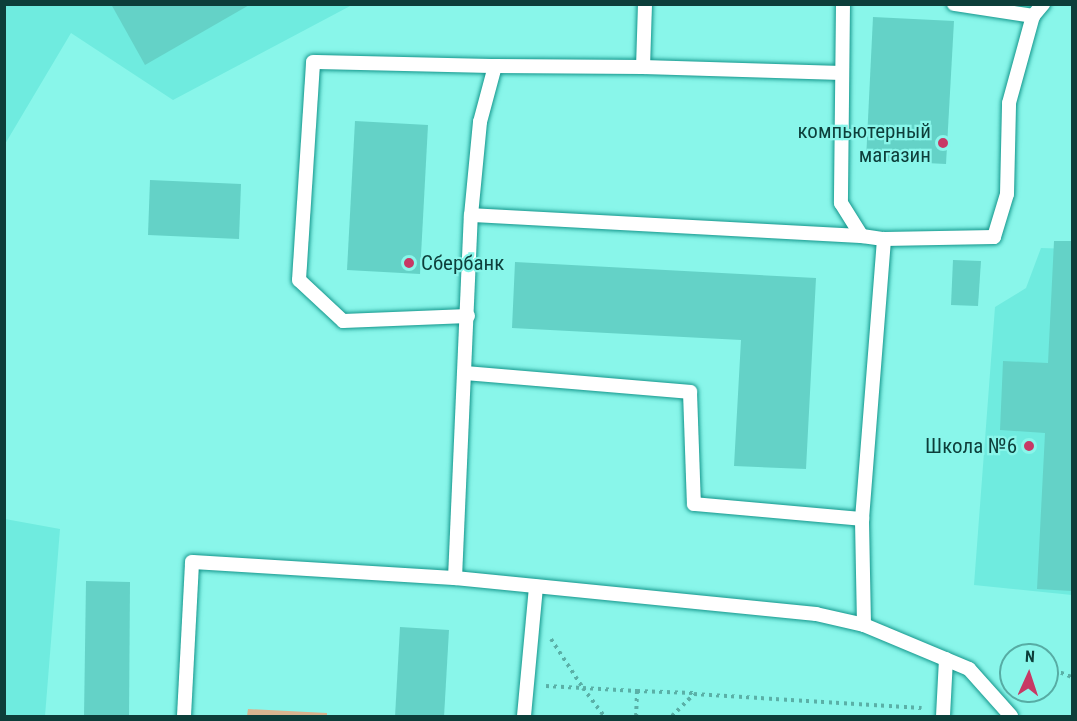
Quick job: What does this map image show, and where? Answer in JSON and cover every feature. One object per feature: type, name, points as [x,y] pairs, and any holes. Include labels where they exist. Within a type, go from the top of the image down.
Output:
[{"type":"lane","points":[[643,67],[645,4]]},
{"type":"lane","points":[[843,4],[841,203],[862,236]]},
{"type":"lane","points":[[954,4],[1033,16]]},
{"type":"lane","points":[[471,215],[862,236],[884,240],[994,237],[1007,194],[1009,103],[1033,16],[1043,4]]},
{"type":"lane","points":[[468,316],[343,321],[299,280],[313,62],[643,67],[842,73]]},
{"type":"lane","points":[[455,578],[466,373],[471,215],[480,122],[495,66]]},
{"type":"lane","points":[[864,625],[862,519],[884,240]]},
{"type":"lane","points":[[466,373],[690,392],[694,504],[862,519]]},
{"type":"lane","points":[[184,717],[192,562],[455,578],[816,614],[864,625],[969,669],[1011,717]]},
{"type":"lane","points":[[524,717],[536,587]]},
{"type":"lane","points":[[943,713],[945,659]]},
{"type":"path","points":[[534,612],[604,717]]},
{"type":"path","points":[[527,684],[694,693],[943,713]]},
{"type":"path","points":[[636,717],[637,691]]},
{"type":"path","points":[[672,717],[694,693]]},
{"type":"shaded area","points":[[5,5],[352,5],[173,100],[71,33],[5,144]]},
{"type":"shaded area","name":"Школа №6","points":[[1041,248],[1072,249],[1072,595],[974,585],[995,307],[1026,288]]},
{"type":"shaded area","points":[[5,519],[60,529],[45,716],[5,716]]},
{"type":"shaded area","points":[[248,709],[327,713],[327,716],[247,716]]},
{"type":"building","points":[[111,4],[251,4],[145,65]]},
{"type":"building","points":[[873,17],[954,21],[946,164],[866,160]]},
{"type":"building","points":[[355,121],[428,125],[420,274],[347,270]]},
{"type":"building","points":[[150,180],[241,184],[239,239],[148,235]]},
{"type":"building","points":[[1054,241],[1072,241],[1072,591],[1037,589],[1045,433],[1000,430],[1003,361],[1048,363]]},
{"type":"building","points":[[953,260],[981,261],[978,306],[951,305]]},
{"type":"building","points":[[515,262],[816,278],[806,469],[734,466],[741,340],[512,328]]},
{"type":"building","points":[[86,581],[130,582],[129,717],[84,717]]},
{"type":"building","points":[[400,627],[449,630],[444,717],[395,717]]},
{"type":"place","name":"компьютерный магазин","points":[[943,143]]},
{"type":"place","name":"Сбербанк","points":[[409,263]]},
{"type":"place","name":"Школа №6","points":[[1029,446]]}]
